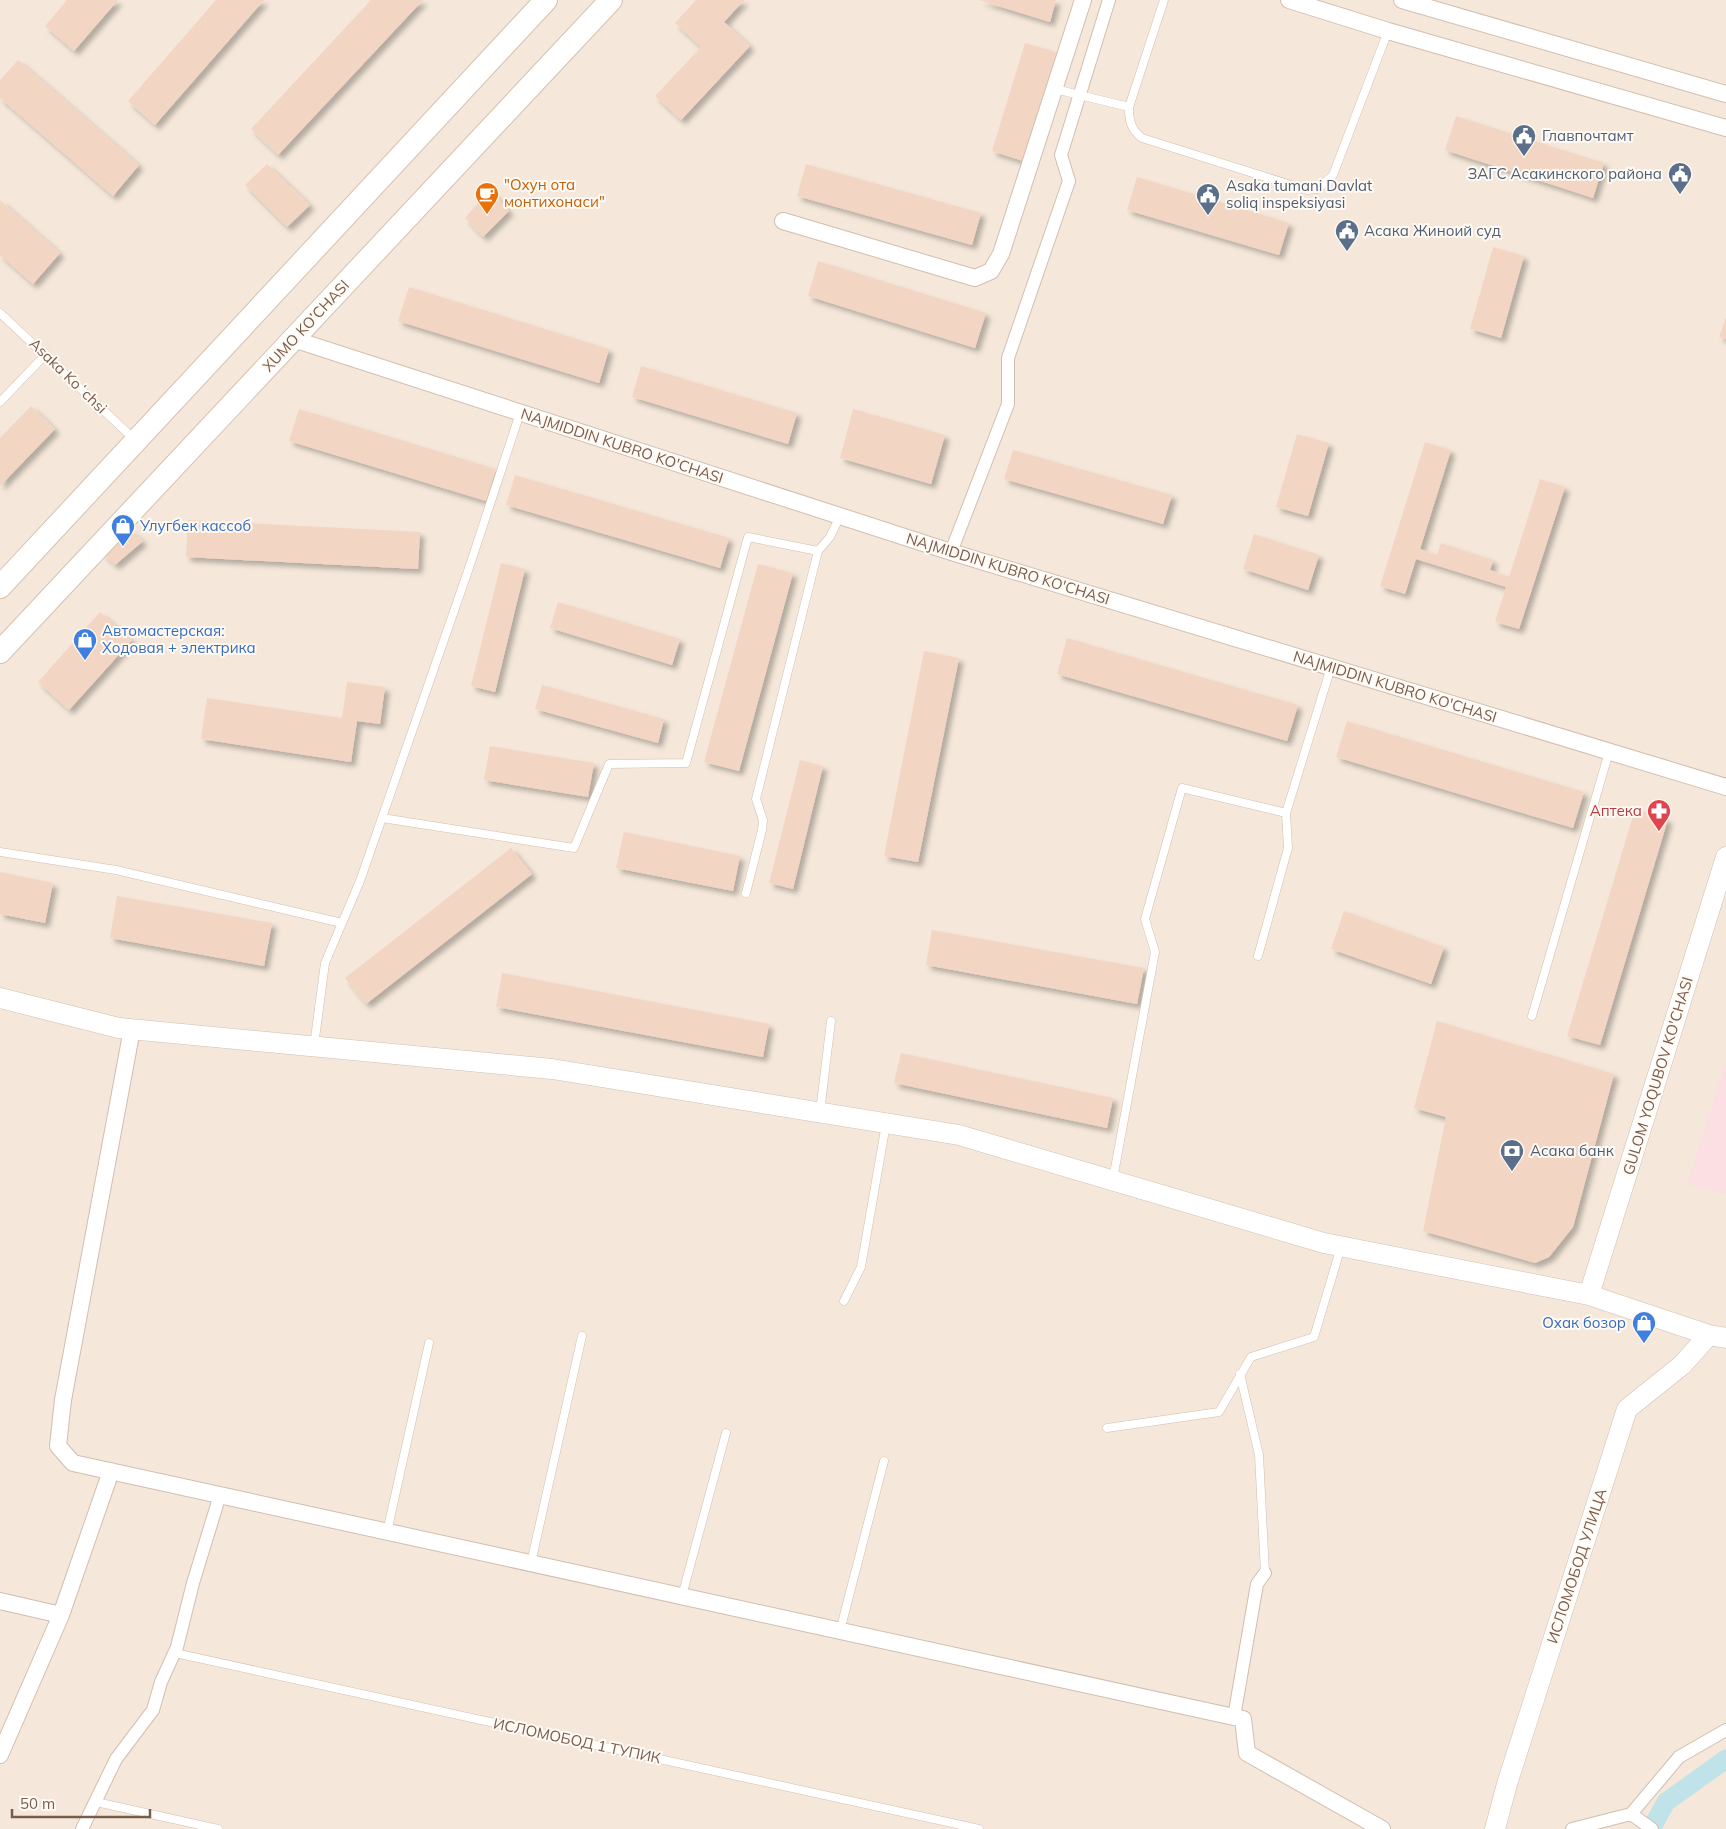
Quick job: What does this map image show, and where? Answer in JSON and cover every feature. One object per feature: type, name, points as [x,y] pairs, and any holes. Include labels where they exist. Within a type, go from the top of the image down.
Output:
[{"type":"main road","points":[[0,587],[546,0]]},
{"type":"main road","name":"XUMO KO’CHASI","points":[[3,642],[294,339],[611,0]]},
{"type":"street","points":[[783,221],[975,278],[991,271],[1001,254],[1082,0]]},
{"type":"street","points":[[951,552],[1008,404],[1008,358],[1069,181],[1060,155],[1110,0]]},
{"type":"street","points":[[1289,0],[1388,31],[1726,128]]},
{"type":"street","points":[[1402,0],[1726,94]]},
{"type":"street","name":"NAJMIDDIN KUBRO KO'CHASI","points":[[294,339],[951,552],[1726,787]]},
{"type":"street","name":"GULOM YOQUBOV KO'CHASI","points":[[1589,1295],[1726,857]]},
{"type":"street","points":[[0,998],[132,1029],[552,1069],[820,1114],[960,1135],[1342,1247],[1589,1295],[1717,1337]]},
{"type":"street","points":[[132,1029],[63,1400],[58,1446],[73,1463],[1244,1719],[1247,1753],[1382,1829]]},
{"type":"street","name":"ИСЛОМОБОД УЛИЦА","points":[[1495,1829],[1507,1784],[1627,1409],[1717,1337]]},
{"type":"street","points":[[0,1755],[61,1615],[111,1471]]},
{"type":"street","points":[[82,1829],[116,1759],[153,1710],[160,1682],[174,1653],[220,1496]]},
{"type":"street","points":[[1234,1717],[1257,1584],[1265,1573]]},
{"type":"street","points":[[0,1601],[61,1615]]},
{"type":"street","points":[[1572,1829],[1631,1815],[1679,1757],[1726,1730]]},
{"type":"street","points":[[1631,1815],[1652,1829]]},
{"type":"lane","points":[[1164,0],[1129,108],[1129,122],[1133,131],[1142,138],[1300,188],[1318,188],[1333,175],[1388,31]]},
{"type":"lane","points":[[1055,89],[1129,108]]},
{"type":"lane","name":"Asaka Koʻchsi","points":[[0,313],[46,354],[136,441]]},
{"type":"lane","points":[[0,402],[46,354]]},
{"type":"lane","points":[[314,1047],[325,963],[360,881],[469,568],[520,413]]},
{"type":"lane","points":[[746,893],[762,830],[763,820],[756,799],[818,551],[830,538],[840,516]]},
{"type":"lane","points":[[382,818],[574,848],[609,764],[686,763],[748,537],[818,551]]},
{"type":"lane","points":[[1258,956],[1288,848],[1286,813],[1331,667]]},
{"type":"lane","points":[[1532,1016],[1609,752]]},
{"type":"lane","points":[[1112,1180],[1155,952],[1145,919],[1182,788],[1286,813]]},
{"type":"lane","points":[[0,852],[116,870],[342,923]]},
{"type":"lane","points":[[820,1114],[831,1021]]},
{"type":"lane","points":[[844,1301],[861,1267],[886,1124]]},
{"type":"lane","points":[[1107,1428],[1219,1412],[1251,1356],[1314,1337],[1342,1247]]},
{"type":"lane","points":[[531,1563],[582,1336]]},
{"type":"lane","points":[[386,1532],[429,1343]]},
{"type":"lane","points":[[1240,1374],[1259,1455],[1265,1573]]},
{"type":"lane","points":[[682,1596],[726,1433]]},
{"type":"lane","points":[[840,1631],[884,1460]]},
{"type":"lane","name":"ИСЛОМОБОД 1 ТУПИК","points":[[174,1653],[979,1829]]},
{"type":"lane","points":[[96,1802],[218,1829]]},
{"type":"shaded area","points":[[0,0],[1726,0],[1726,1829],[0,1829]]},
{"type":"shaded area","points":[[1726,1062],[1726,1194],[1687,1184]]},
{"type":"building","points":[[67,0],[118,0],[74,51],[45,26]]},
{"type":"building","points":[[216,0],[264,0],[155,125],[128,101]]},
{"type":"building","points":[[371,0],[423,0],[278,155],[251,129]]},
{"type":"building","points":[[696,0],[744,0],[724,22],[750,46],[681,120],[655,96],[701,47],[675,23]]},
{"type":"building","points":[[979,0],[1056,0],[1050,22]]},
{"type":"building","points":[[1025,43],[1059,53],[1026,162],[992,151]]},
{"type":"building","points":[[18,60],[139,165],[113,196],[0,98],[0,80]]},
{"type":"building","name":"Главпочтамт","points":[[1456,116],[1604,163],[1593,198],[1445,150]]},
{"type":"building","points":[[267,164],[310,205],[287,227],[245,185]]},
{"type":"building","points":[[806,164],[981,213],[972,245],[797,196]]},
{"type":"building","name":"Asaka tumani Davlat soliq inspeksiyasi","points":[[1137,177],[1289,223],[1279,255],[1127,210]]},
{"type":"building","name":"\"Охун ота монтихонаси\"","points":[[490,189],[509,211],[483,237],[465,218]]},
{"type":"building","points":[[0,200],[60,253],[33,284],[0,255]]},
{"type":"building","points":[[1493,247],[1524,256],[1501,338],[1470,329]]},
{"type":"building","points":[[818,261],[986,313],[975,348],[808,296]]},
{"type":"building","points":[[409,287],[609,349],[599,383],[398,321]]},
{"type":"building","points":[[1726,317],[1726,339],[1719,337]]},
{"type":"building","points":[[641,366],[797,413],[788,444],[632,397]]},
{"type":"building","points":[[31,406],[55,429],[0,486],[0,438]]},
{"type":"building","points":[[299,409],[496,469],[486,501],[289,441]]},
{"type":"building","points":[[853,409],[945,435],[931,484],[840,458]]},
{"type":"building","points":[[1297,434],[1329,443],[1308,516],[1276,507]]},
{"type":"building","points":[[1425,442],[1451,450],[1420,549],[1437,555],[1441,543],[1493,560],[1490,570],[1509,577],[1540,479],[1565,487],[1519,629],[1495,622],[1506,587],[1416,559],[1405,594],[1380,586]]},
{"type":"building","points":[[1013,450],[1172,495],[1163,524],[1004,479]]},
{"type":"building","points":[[515,475],[729,538],[720,568],[506,505]]},
{"type":"building","points":[[188,520],[420,532],[418,569],[186,557]]},
{"type":"building","name":"Улугбек кассоб","points":[[130,530],[143,541],[115,565],[102,553]]},
{"type":"building","points":[[1254,534],[1319,555],[1308,590],[1243,569]]},
{"type":"building","points":[[501,563],[525,569],[495,692],[471,686]]},
{"type":"building","points":[[758,564],[793,573],[739,771],[704,762]]},
{"type":"building","points":[[558,602],[680,639],[672,665],[550,628]]},
{"type":"building","name":"Автомастерская: Ходовая + электрика","points":[[100,612],[132,640],[69,710],[38,682]]},
{"type":"building","points":[[1067,638],[1298,705],[1287,741],[1057,674]]},
{"type":"building","points":[[924,651],[959,658],[918,862],[884,856]]},
{"type":"building","points":[[347,682],[385,687],[380,724],[357,721],[351,762],[201,739],[207,698],[342,718]]},
{"type":"building","points":[[542,685],[664,719],[658,743],[535,709]]},
{"type":"building","points":[[1347,721],[1584,792],[1573,828],[1336,757]]},
{"type":"building","points":[[490,746],[594,763],[588,797],[484,780]]},
{"type":"building","points":[[800,760],[823,766],[793,889],[769,883]]},
{"type":"building","points":[[1635,809],[1668,819],[1600,1045],[1567,1036]]},
{"type":"building","points":[[624,832],[740,856],[733,891],[616,868]]},
{"type":"building","points":[[511,848],[532,874],[366,1004],[345,978]]},
{"type":"building","points":[[0,872],[53,883],[45,923],[0,914]]},
{"type":"building","points":[[117,896],[272,923],[264,966],[110,938]]},
{"type":"building","points":[[1344,911],[1444,947],[1431,984],[1331,949]]},
{"type":"building","points":[[932,930],[1144,968],[1137,1004],[926,965]]},
{"type":"building","points":[[502,973],[769,1024],[763,1057],[496,1007]]},
{"type":"building","name":"Асака банк","points":[[1437,1021],[1614,1074],[1573,1227],[1549,1257],[1535,1263],[1423,1231],[1446,1117],[1414,1108]]},
{"type":"building","points":[[901,1053],[1113,1098],[1107,1128],[894,1083]]},
{"type":"waterway","points":[[1651,1829],[1666,1802],[1726,1759]]},
{"type":"place","name":"Главпочтамт","points":[[1524,157]]},
{"type":"place","name":"ЗАГС Асакинского района","points":[[1680,195]]},
{"type":"place","name":"\"Охун ота монтихонаси\"","points":[[487,215]]},
{"type":"place","name":"Asaka tumani Davlat soliq inspeksiyasi","points":[[1208,216]]},
{"type":"place","name":"Асака Жиноий суд","points":[[1347,252]]},
{"type":"place","name":"Улугбек кассоб","points":[[123,547]]},
{"type":"place","name":"Автомастерская: Ходовая + электрика","points":[[85,661]]},
{"type":"place","name":"Аптека","points":[[1659,832]]},
{"type":"place","name":"Асака банк","points":[[1512,1172]]},
{"type":"place","name":"Охак бозор","points":[[1644,1344]]}]
